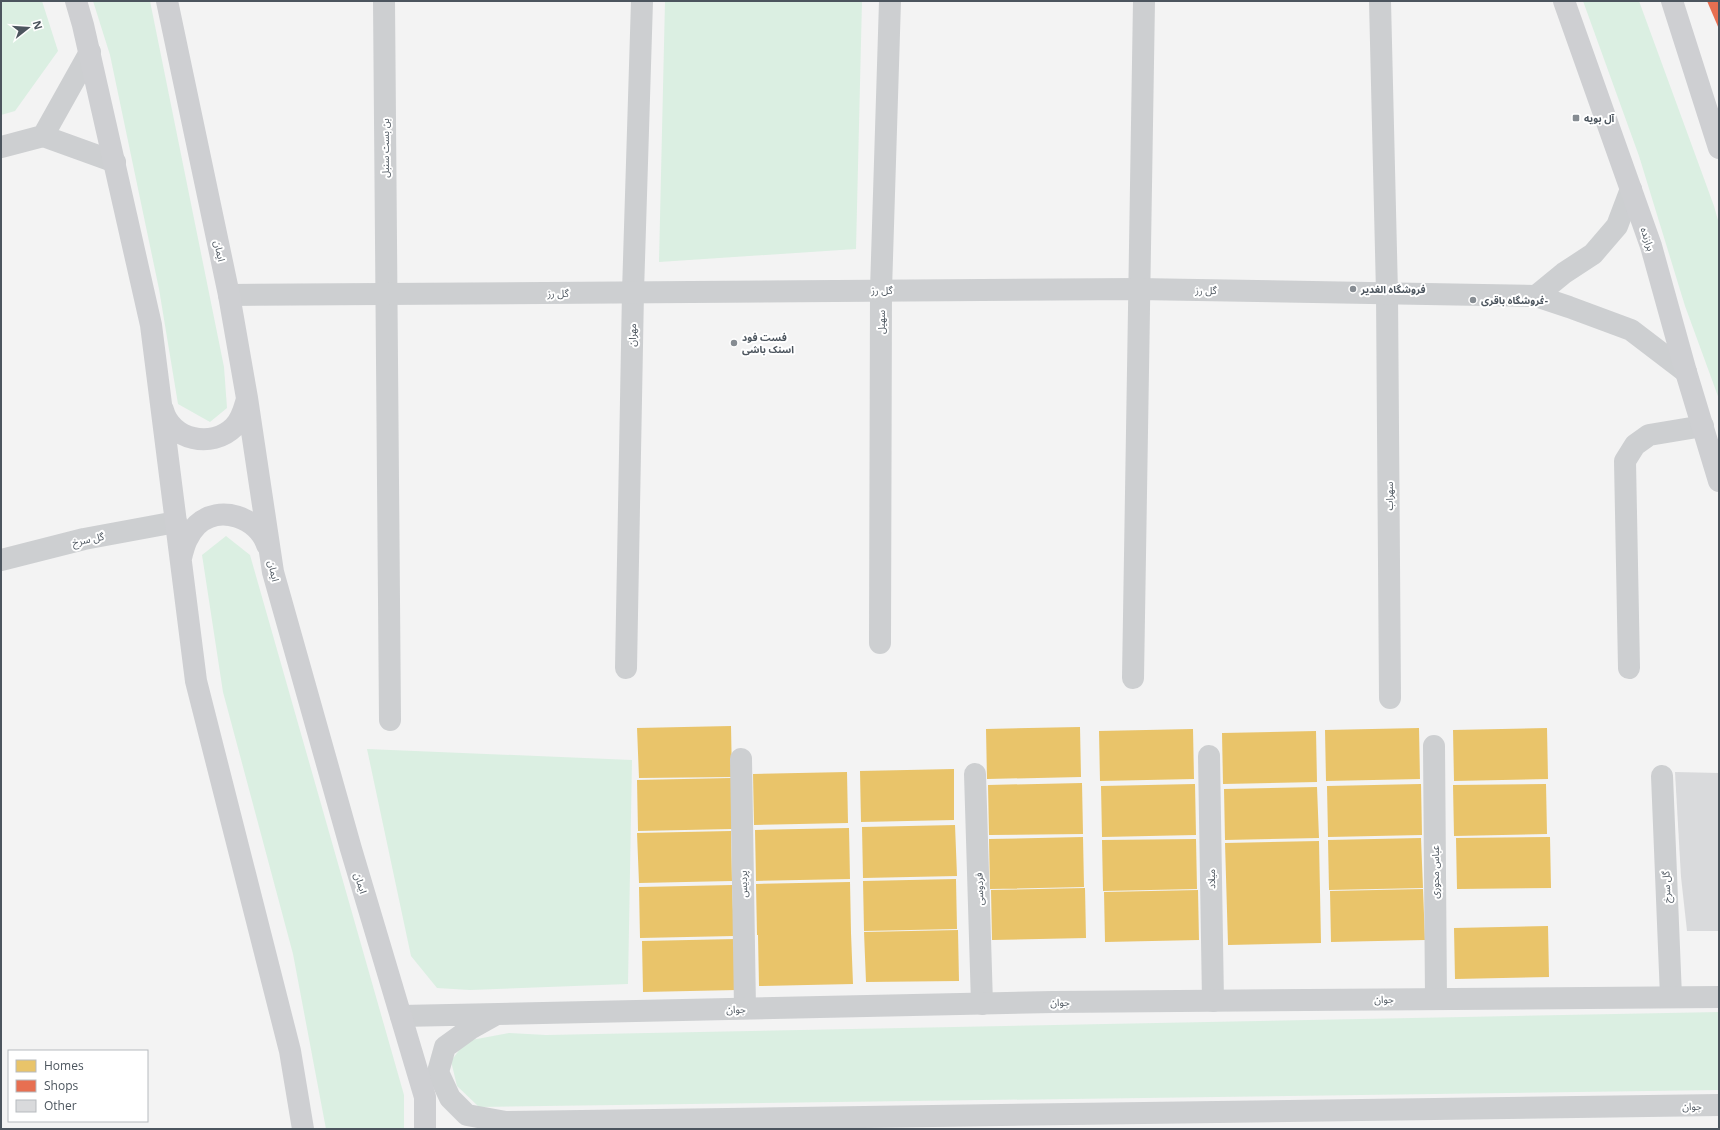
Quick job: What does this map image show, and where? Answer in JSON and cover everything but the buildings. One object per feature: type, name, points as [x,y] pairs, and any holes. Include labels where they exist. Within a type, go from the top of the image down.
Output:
[{"type":"main road","points":[[76,1],[90,52],[151,325],[196,680],[290,1051],[303,1129]]},
{"type":"main road","name":"ایمان","points":[[167,1],[229,295],[247,398],[273,572],[351,848],[425,1097],[425,1129]]},
{"type":"main road","name":"برازنده","points":[[1564,1],[1651,246],[1686,372],[1707,418],[1719,481]]},
{"type":"main road","points":[[1672,1],[1719,148]]},
{"type":"main road","points":[[161,401],[165,417],[175,430],[189,438],[205,440],[221,436],[234,427],[243,414],[247,398]]},
{"type":"main road","points":[[181,558],[186,540],[197,525],[214,516],[233,515],[250,522],[264,536],[270,553]]},
{"type":"street","name":"بن بست سنبل","points":[[384,1],[390,720]]},
{"type":"street","name":"مهران","points":[[626,668],[633,292],[642,1]]},
{"type":"street","name":"سهیل","points":[[880,643],[881,290],[890,1]]},
{"type":"street","points":[[1133,678],[1138,289],[1144,1]]},
{"type":"street","name":"سهراب","points":[[1380,1],[1387,293],[1390,698]]},
{"type":"street","points":[[43,136],[90,52]]},
{"type":"street","points":[[1,147],[43,136],[114,162]]},
{"type":"street","points":[[1536,296],[1564,273],[1593,254],[1617,226],[1631,189]]},
{"type":"street","name":"گل رز","points":[[229,295],[1138,289],[1536,296],[1631,330],[1686,372]]},
{"type":"street","points":[[1630,668],[1625,461],[1635,445],[1649,435],[1707,418]]},
{"type":"street","name":"گل سرخ","points":[[1,560],[84,539],[176,522]]},
{"type":"street","name":"عباس محوری","points":[[1434,746],[1436,999]]},
{"type":"street","name":"میلاد","points":[[1209,756],[1213,1001]]},
{"type":"street","name":"پردیس","points":[[741,759],[745,1008]]},
{"type":"street","name":"فردوسی","points":[[975,774],[982,1004]]},
{"type":"street","name":"گل سرخ","points":[[1662,776],[1671,997]]},
{"type":"street","name":"جوان","points":[[401,1016],[982,1004],[1719,997]]},
{"type":"street","name":"جوان","points":[[498,1014],[470,1029],[445,1047],[438,1072],[450,1098],[467,1115],[498,1126],[893,1123],[1719,1105]]},
{"type":"green space","points":[[1,1],[42,1],[58,51],[15,111],[1,115]]},
{"type":"green space","points":[[93,1],[150,1],[224,367],[227,408],[210,422],[178,404],[159,289],[110,55]]},
{"type":"green space","points":[[665,1],[862,1],[856,249],[659,262]]},
{"type":"green space","points":[[1583,1],[1639,1],[1714,206],[1719,224],[1719,399],[1685,306],[1639,156]]},
{"type":"green space","points":[[226,536],[250,555],[404,1095],[404,1129],[326,1129],[293,954],[223,692],[202,555]]},
{"type":"green space","points":[[367,749],[632,760],[628,984],[470,990],[437,988],[411,956]]},
{"type":"green space","points":[[1719,1012],[1719,1090],[479,1107],[457,1086],[451,1061],[466,1041],[509,1033],[546,1035]]},
{"type":"place","name":"آل بویه","points":[[1576,118]]},
{"type":"place","name":"فروشگاه الغدیر","points":[[1353,289]]},
{"type":"place","name":"فروشگاه باقری-","points":[[1473,300]]},
{"type":"place","name":"فست فود اسنک باشی","points":[[734,343]]}]
